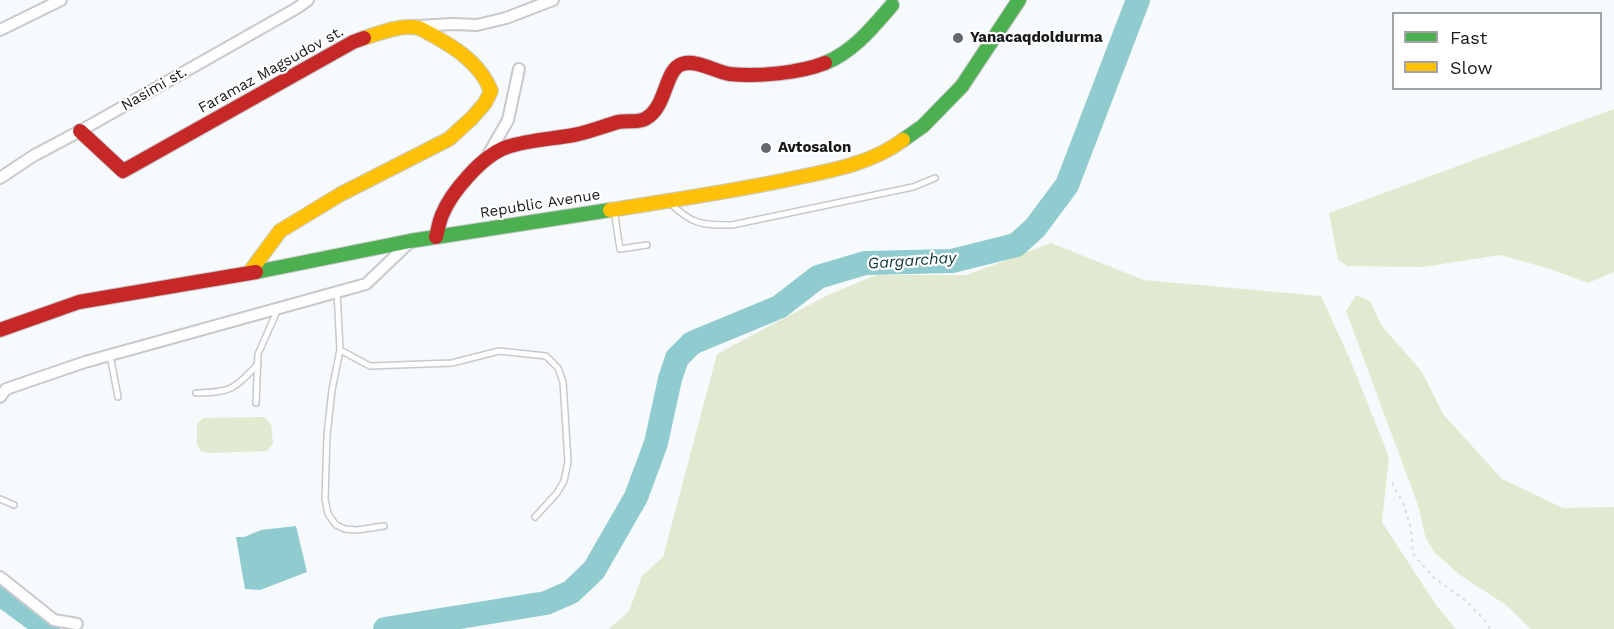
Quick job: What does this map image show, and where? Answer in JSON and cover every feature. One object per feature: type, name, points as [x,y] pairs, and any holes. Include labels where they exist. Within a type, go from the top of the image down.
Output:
[{"type":"street","points":[[1,29],[61,0]]},
{"type":"street","name":"Nasimi st.","points":[[0,178],[33,156],[297,9],[308,0]]},
{"type":"street","points":[[414,26],[477,25],[506,18],[553,0]]},
{"type":"street","name":"Republic Avenue","points":[[0,330],[79,302],[249,273],[410,241],[760,186],[829,171],[872,157],[897,145],[923,126],[962,86],[1019,0]]},
{"type":"street","points":[[436,237],[441,216],[450,199],[473,171],[485,160],[506,147],[578,134],[621,121],[645,119],[657,111],[673,71],[677,65],[684,63],[736,75],[795,70],[822,65],[841,56],[860,41],[892,4]]},
{"type":"street","points":[[249,273],[280,231],[341,194],[448,139],[485,103],[491,91],[488,80],[477,66],[461,53],[414,26]]},
{"type":"street","name":"Faramaz Magsudov st.","points":[[80,131],[93,139],[123,171],[353,42],[414,26]]},
{"type":"street","points":[[485,160],[508,120],[519,69]]},
{"type":"street","points":[[0,397],[6,389],[110,355],[366,284],[410,241]]},
{"type":"street","points":[[0,577],[54,620],[77,624]]},
{"type":"lane","points":[[667,200],[686,219],[706,225],[732,225],[913,187],[935,177]]},
{"type":"lane","points":[[614,208],[620,249],[647,245]]},
{"type":"lane","points":[[338,291],[340,350],[332,390],[327,435],[325,499],[328,514],[336,525],[345,529],[357,530],[384,526]]},
{"type":"lane","points":[[255,403],[258,354],[279,307]]},
{"type":"lane","points":[[340,350],[370,366],[452,363],[499,351],[546,356],[558,368],[563,382],[568,462],[564,481],[557,493],[535,517]]},
{"type":"lane","points":[[110,355],[118,397]]},
{"type":"lane","points":[[196,393],[228,392],[238,386],[258,364]]},
{"type":"lane","points":[[0,499],[15,505]]},
{"type":"path","points":[[1392,483],[1404,505],[1411,529],[1413,554],[1433,577],[1466,601],[1490,629]]},
{"type":"green space","points":[[1614,109],[1614,272],[1588,283],[1550,269],[1500,255],[1423,267],[1348,266],[1338,260],[1329,213]]},
{"type":"green space","points":[[1051,243],[1144,280],[1321,296],[1352,364],[1389,457],[1382,522],[1436,605],[1456,629],[609,629],[629,611],[642,576],[663,557],[717,354],[828,295],[876,275],[967,275]]},
{"type":"green space","points":[[1356,295],[1370,301],[1382,326],[1422,372],[1443,414],[1502,479],[1563,508],[1614,507],[1614,629],[1531,629],[1506,605],[1460,575],[1434,552],[1425,536],[1419,508],[1346,311]]},
{"type":"green space","points":[[264,417],[271,424],[273,443],[267,451],[209,453],[201,451],[197,444],[197,424],[203,418]]},
{"type":"water","points":[[296,526],[307,572],[260,590],[245,589],[236,537],[244,537],[261,530]]},
{"type":"waterway","name":"Gargarchay","points":[[385,629],[546,603],[571,592],[594,570],[636,497],[656,443],[677,358],[692,343],[779,307],[818,277],[865,263],[952,261],[1016,245],[1035,228],[1067,185],[1138,0]]},
{"type":"waterway","name":"Gargarchay","points":[[0,594],[48,629]]},
{"type":"traffic: fast","points":[[903,140],[923,126],[962,86],[1019,0]]},
{"type":"traffic: fast","points":[[825,63],[853,46],[892,5]]},
{"type":"traffic: fast","points":[[256,272],[410,241],[610,210]]},
{"type":"traffic: slow","points":[[249,273],[280,231],[341,194],[449,139],[472,118],[485,103],[491,91],[486,80],[471,61],[451,46],[419,28],[398,28],[364,38]]},
{"type":"traffic: slow","points":[[610,210],[729,191],[827,171],[867,160],[903,140]]},
{"type":"traffic: jam","points":[[80,131],[123,171],[353,42],[364,38]]},
{"type":"traffic: jam","points":[[436,237],[446,206],[460,185],[488,158],[498,151],[515,145],[574,135],[618,122],[645,119],[658,107],[672,74],[682,64],[700,64],[724,73],[753,75],[791,72],[825,63]]},
{"type":"traffic: jam","points":[[0,330],[79,302],[256,272]]},
{"type":"place","name":"Yanacaqdoldurma","points":[[958,38]]},
{"type":"place","name":"Avtosalon","points":[[766,148]]}]
